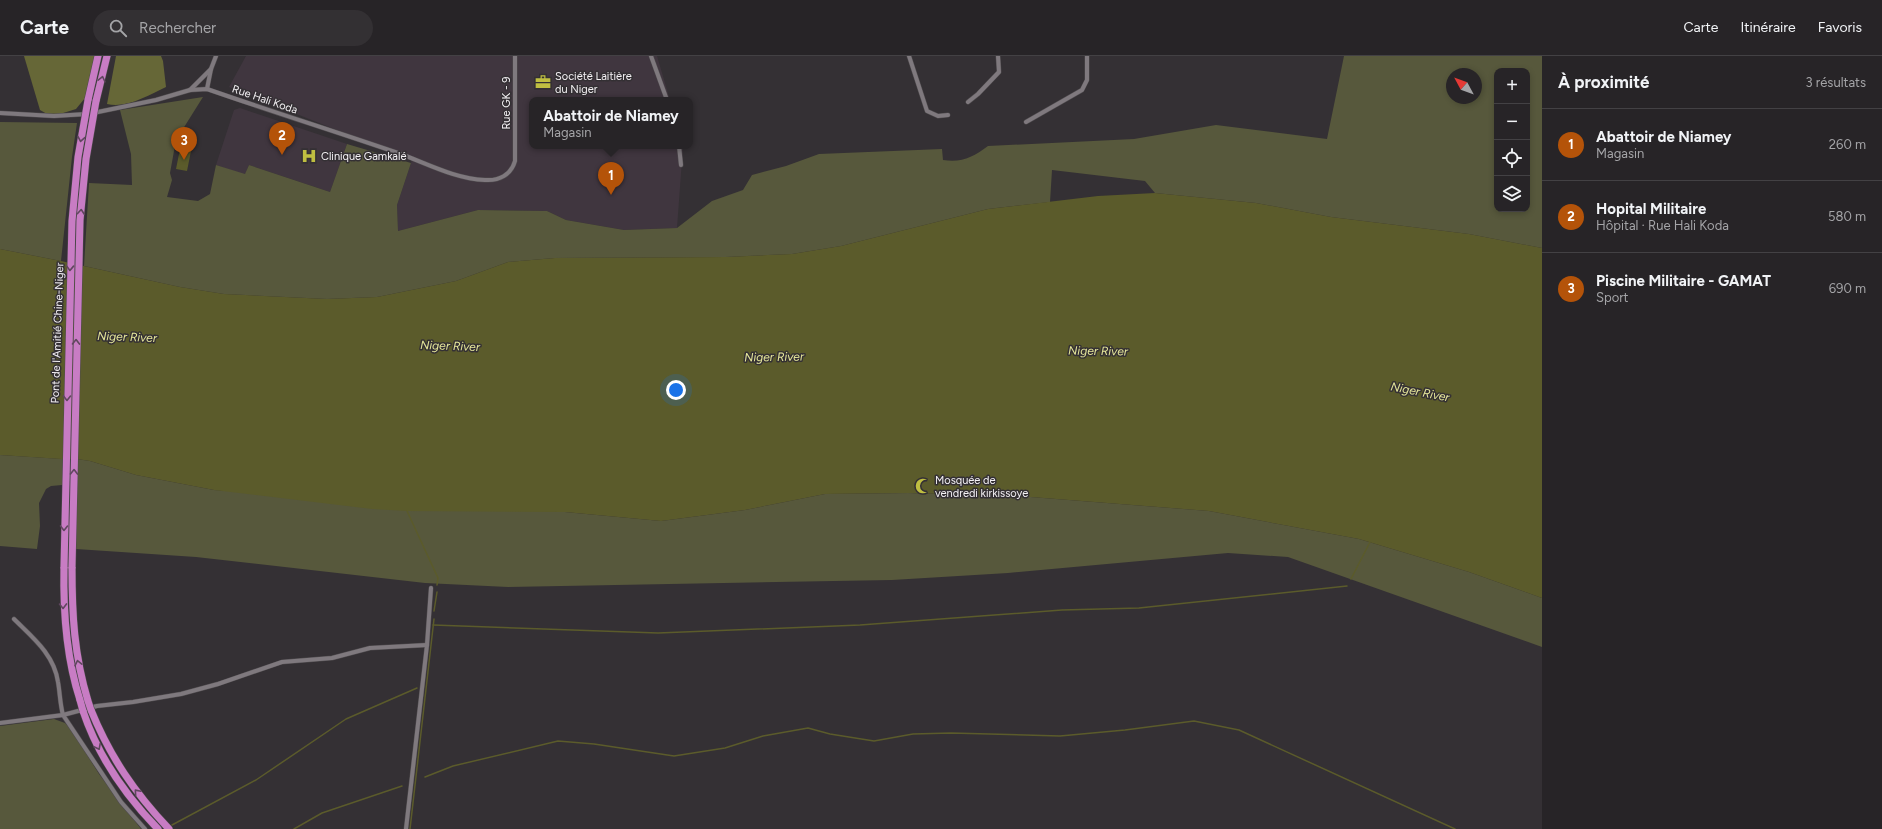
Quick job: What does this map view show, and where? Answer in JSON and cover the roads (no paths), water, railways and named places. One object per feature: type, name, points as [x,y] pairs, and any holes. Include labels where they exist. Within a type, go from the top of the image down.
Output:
[{"type":"highway","points":[[97,58],[106,59]]},
{"type":"highway","name":"Pont de l'Amitié Chine-Niger","points":[[97,58],[78,157],[72,221],[64,618],[68,652],[83,711],[92,736],[124,790],[157,828]]},
{"type":"highway","name":"Pont de l'Amitié Chine-Niger","points":[[106,59],[96,101],[86,160],[80,220],[72,567],[74,637],[82,682],[105,742],[126,778],[169,829]]},
{"type":"street","points":[[207,89],[211,69],[216,56]]},
{"type":"street","name":"Rue GK - 9","points":[[513,167],[516,150],[515,56]]},
{"type":"street","points":[[651,56],[665,97]]},
{"type":"street","points":[[909,56],[928,111],[938,116],[948,115]]},
{"type":"street","points":[[968,102],[978,94],[999,72],[998,56]]},
{"type":"street","points":[[1026,122],[1082,90],[1087,80],[1087,56]]},
{"type":"street","points":[[190,90],[211,69]]},
{"type":"street","name":"Rue Hali Koda","points":[[0,113],[54,116],[76,115],[106,111],[149,102],[190,90],[207,89],[468,178],[485,180],[498,179],[509,173],[513,167]]},
{"type":"street","points":[[679,149],[682,165]]},
{"type":"street","points":[[406,829],[427,645],[431,588]]},
{"type":"street","points":[[14,619],[44,649],[52,662],[58,681],[59,701],[63,715],[121,802],[145,829]]},
{"type":"street","points":[[0,723],[63,715],[97,706],[181,694],[218,684],[282,662],[332,658],[370,648],[427,645]]},
{"type":"water","points":[[183,143],[190,144],[189,150],[191,151],[187,171],[176,169],[180,149],[182,149]]},
{"type":"water","name":"Niger River","points":[[1155,193],[1256,203],[1331,217],[1469,234],[1542,248],[1542,598],[1469,572],[1359,539],[1209,511],[1018,496],[908,493],[825,494],[745,510],[661,521],[565,512],[407,511],[372,509],[214,490],[136,475],[90,461],[77,459],[0,455],[0,249],[180,287],[224,294],[327,299],[377,297],[456,281],[508,262],[555,258],[726,257],[792,254],[841,246],[988,209],[1098,196]]},
{"type":"waterway","points":[[407,511],[438,578],[437,585]]},
{"type":"waterway","points":[[1351,579],[1370,542]]},
{"type":"waterway","points":[[433,625],[658,633],[860,625],[1062,610],[1139,608],[1347,586]]},
{"type":"waterway","points":[[434,611],[437,592]]},
{"type":"waterway","points":[[410,829],[434,619]]},
{"type":"waterway","points":[[172,825],[256,780],[346,719],[417,688]]},
{"type":"waterway","points":[[425,777],[453,766],[558,741],[594,744],[674,756],[725,748],[763,736],[808,728],[830,734],[874,741],[913,734],[951,733],[1060,736],[1125,730],[1194,721],[1239,730],[1455,829]]},
{"type":"waterway","points":[[294,829],[322,813],[402,786]]},
{"type":"place","name":"Société Laitière du Niger","points":[[543,82]]},
{"type":"place","name":"Hopital Militaire","points":[[282,155]]},
{"type":"place","name":"Clinique Gamkalé","points":[[309,156]]},
{"type":"place","name":"Piscine Militaire - GAMAT","points":[[184,160]]},
{"type":"place","name":"Abattoir de Niamey","points":[[611,195]]},
{"type":"place","name":"Mosquée de vendredi kirkissoye","points":[[923,486]]}]
